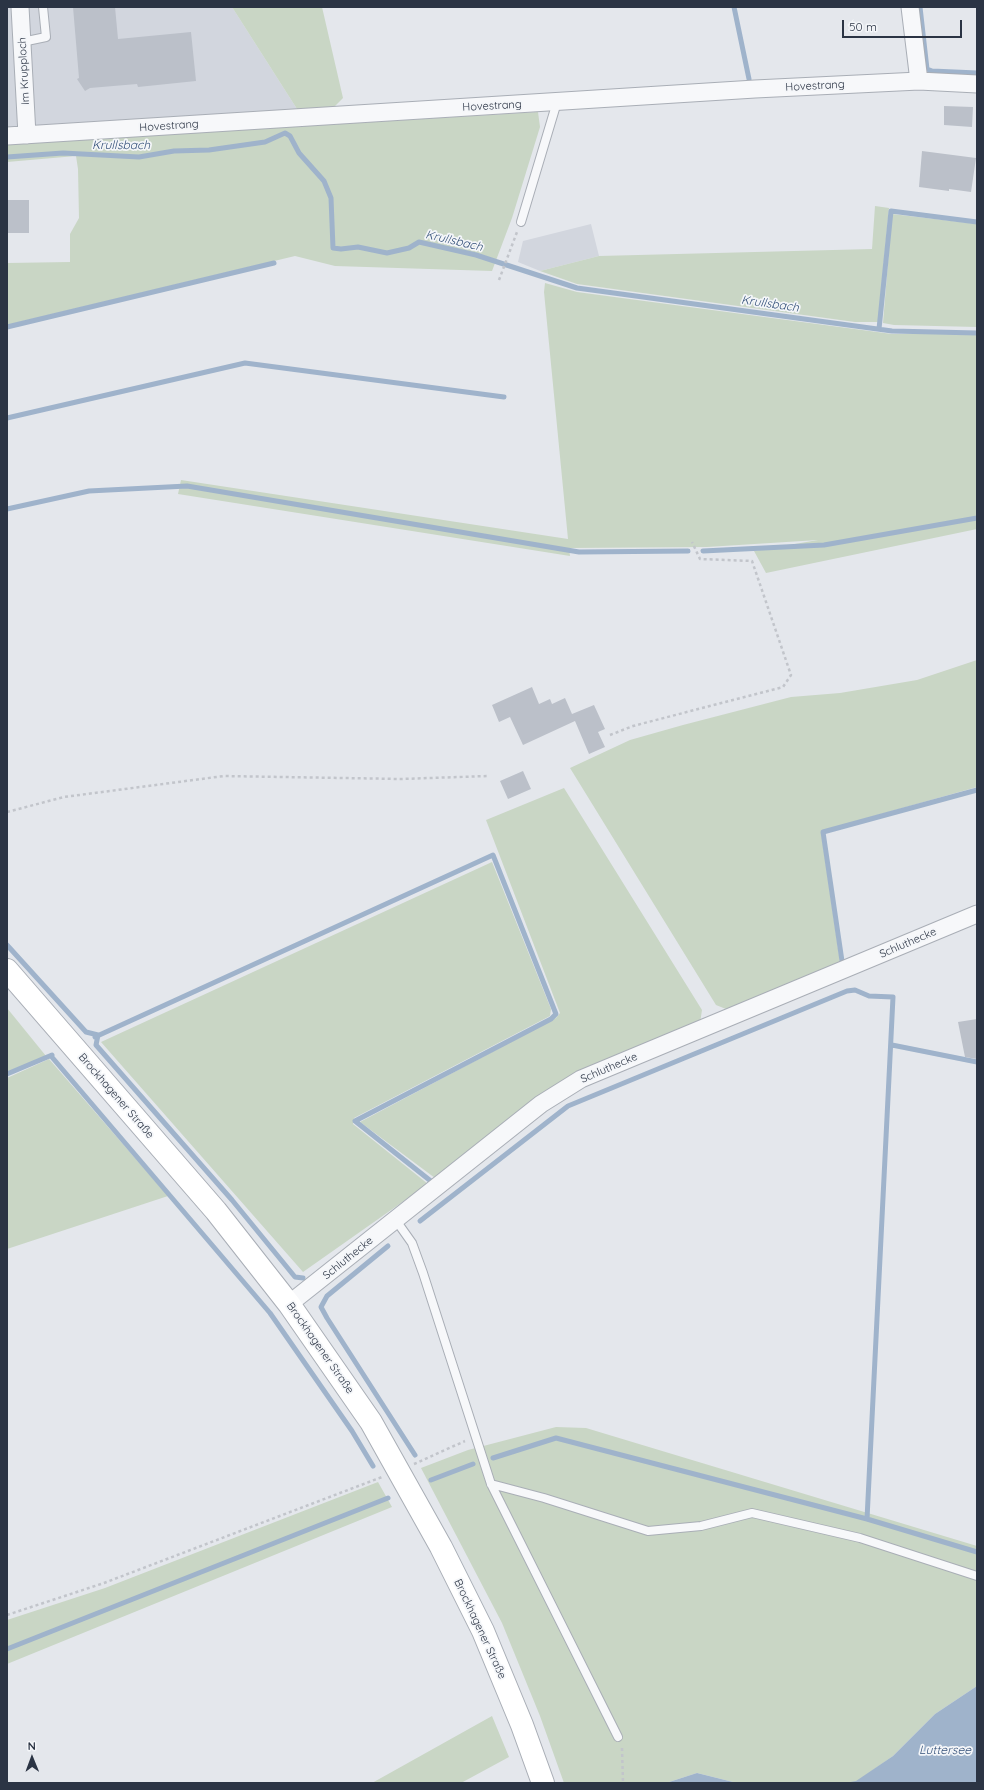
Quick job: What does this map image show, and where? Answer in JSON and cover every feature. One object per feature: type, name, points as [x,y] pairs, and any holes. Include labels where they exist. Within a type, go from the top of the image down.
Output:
[{"type":"main road","name":"Brockhagener Straße","points":[[7,970],[216,1210],[289,1304],[371,1422],[442,1547],[483,1631],[544,1783]]},
{"type":"street","name":"Im Krupploch","points":[[20,7],[27,135]]},
{"type":"street","points":[[910,7],[919,81]]},
{"type":"street","name":"Hovestrang","points":[[7,136],[755,89],[919,81],[977,84]]},
{"type":"street","name":"Schluthecke","points":[[289,1304],[541,1104],[581,1079],[977,914]]},
{"type":"lane","points":[[22,42],[46,36],[43,7]]},
{"type":"lane","points":[[521,222],[557,102]]},
{"type":"lane","points":[[395,1219],[412,1244],[423,1273],[491,1484],[618,1737]]},
{"type":"lane","points":[[491,1484],[544,1498],[648,1531],[701,1526],[752,1513],[860,1538],[977,1576]]},
{"type":"path","points":[[499,280],[521,222]]},
{"type":"path","points":[[610,735],[633,726],[783,687],[791,675],[752,561],[700,559],[692,542]]},
{"type":"path","points":[[7,812],[64,797],[224,776],[401,779],[488,776]]},
{"type":"path","points":[[399,1471],[475,1437]]},
{"type":"path","points":[[7,1615],[104,1583],[371,1481]]},
{"type":"path","points":[[618,1737],[622,1750],[624,1783]]},
{"type":"shaded area","points":[[7,7],[232,7],[297,109],[7,127]]},
{"type":"shaded area","points":[[591,224],[599,256],[540,271],[518,262],[523,241]]},
{"type":"green space","points":[[232,7],[322,7],[343,98],[333,108],[297,109]]},
{"type":"green space","points":[[538,112],[540,127],[512,218],[492,271],[335,266],[295,256],[7,325],[7,263],[70,262],[70,234],[79,218],[78,169],[76,156],[7,162],[7,144]]},
{"type":"green space","points":[[875,206],[889,208],[878,322],[855,322],[577,284],[540,271],[599,256],[872,249]]},
{"type":"green space","points":[[892,214],[977,224],[977,327],[894,325],[883,323]]},
{"type":"green space","points":[[545,283],[577,292],[892,334],[977,334],[977,529],[766,573],[754,551],[818,540],[707,547],[569,548],[570,556],[178,494],[181,480],[568,539],[544,292]]},
{"type":"green space","points":[[977,660],[977,787],[821,831],[840,962],[726,1009],[716,1005],[570,768],[630,740],[683,725],[791,697],[840,693],[917,680]]},
{"type":"green space","points":[[564,788],[702,1010],[700,1023],[581,1073],[435,1178],[360,1122],[556,1018],[560,1013],[486,820]]},
{"type":"green space","points":[[492,862],[551,1009],[550,1016],[354,1118],[353,1124],[428,1184],[303,1272],[101,1042]]},
{"type":"green space","points":[[7,1008],[46,1056],[7,1072]]},
{"type":"green space","points":[[49,1059],[168,1196],[7,1249],[7,1078]]},
{"type":"green space","points":[[556,1427],[586,1428],[977,1546],[977,1686],[935,1714],[893,1756],[856,1782],[737,1783],[697,1773],[666,1783],[564,1783],[540,1716],[502,1623],[421,1468],[468,1450]]},
{"type":"green space","points":[[378,1482],[392,1507],[7,1664],[7,1620],[105,1588]]},
{"type":"green space","points":[[492,1716],[509,1757],[461,1783],[372,1783]]},
{"type":"water","name":"Luttersee","points":[[977,1686],[977,1783],[845,1783],[856,1781],[893,1756],[935,1714]]},
{"type":"water","points":[[697,1773],[737,1783],[666,1783]]},
{"type":"building","points":[[73,7],[115,7],[118,39],[191,32],[196,81],[138,87],[137,84],[90,88],[85,91],[77,79],[79,78]]},
{"type":"building","points":[[944,106],[973,107],[972,127],[944,125]]},
{"type":"building","points":[[922,151],[976,158],[971,192],[919,187]]},
{"type":"building","points":[[7,200],[29,200],[29,233],[7,233]]},
{"type":"building","points":[[532,687],[539,704],[550,699],[552,704],[565,698],[572,714],[594,705],[605,729],[598,732],[605,747],[589,754],[575,721],[523,745],[510,717],[499,722],[492,705]]},
{"type":"building","points":[[523,771],[531,789],[508,799],[500,781]]},
{"type":"building","points":[[977,1019],[977,1059],[965,1057],[958,1022]]},
{"type":"waterway","points":[[734,7],[749,79]]},
{"type":"waterway","points":[[920,7],[927,69],[932,71],[977,73]]},
{"type":"waterway","name":"Krullsbach","points":[[7,157],[63,153],[139,157],[174,151],[209,150],[265,142],[285,133],[290,136],[299,153],[324,181],[331,198],[333,248],[341,249],[358,247],[387,253],[409,248],[419,242],[476,255],[577,288],[892,331],[977,333]]},
{"type":"waterway","points":[[879,329],[891,211],[977,222]]},
{"type":"waterway","points":[[7,327],[274,263]]},
{"type":"waterway","points":[[7,418],[245,363],[504,397]]},
{"type":"waterway","points":[[7,509],[89,491],[187,486],[579,552],[688,551]]},
{"type":"waterway","points":[[703,551],[824,545],[977,518]]},
{"type":"waterway","points":[[842,961],[823,832],[977,790]]},
{"type":"waterway","points":[[95,1037],[493,855],[556,1014],[551,1019],[355,1121],[432,1182]]},
{"type":"waterway","points":[[7,945],[86,1032],[98,1035],[96,1045],[232,1200],[295,1277],[303,1278]]},
{"type":"waterway","points":[[420,1221],[568,1106],[847,991],[855,990],[869,996],[893,997],[867,1519]]},
{"type":"waterway","points":[[892,1045],[977,1062]]},
{"type":"waterway","points":[[7,1074],[52,1055]]},
{"type":"waterway","points":[[51,1056],[270,1313],[352,1431],[373,1466]]},
{"type":"waterway","points":[[388,1246],[327,1296],[321,1307],[415,1455]]},
{"type":"waterway","points":[[493,1458],[556,1438],[867,1519],[977,1552]]},
{"type":"waterway","points":[[431,1480],[473,1464]]},
{"type":"waterway","points":[[7,1649],[388,1498]]}]
